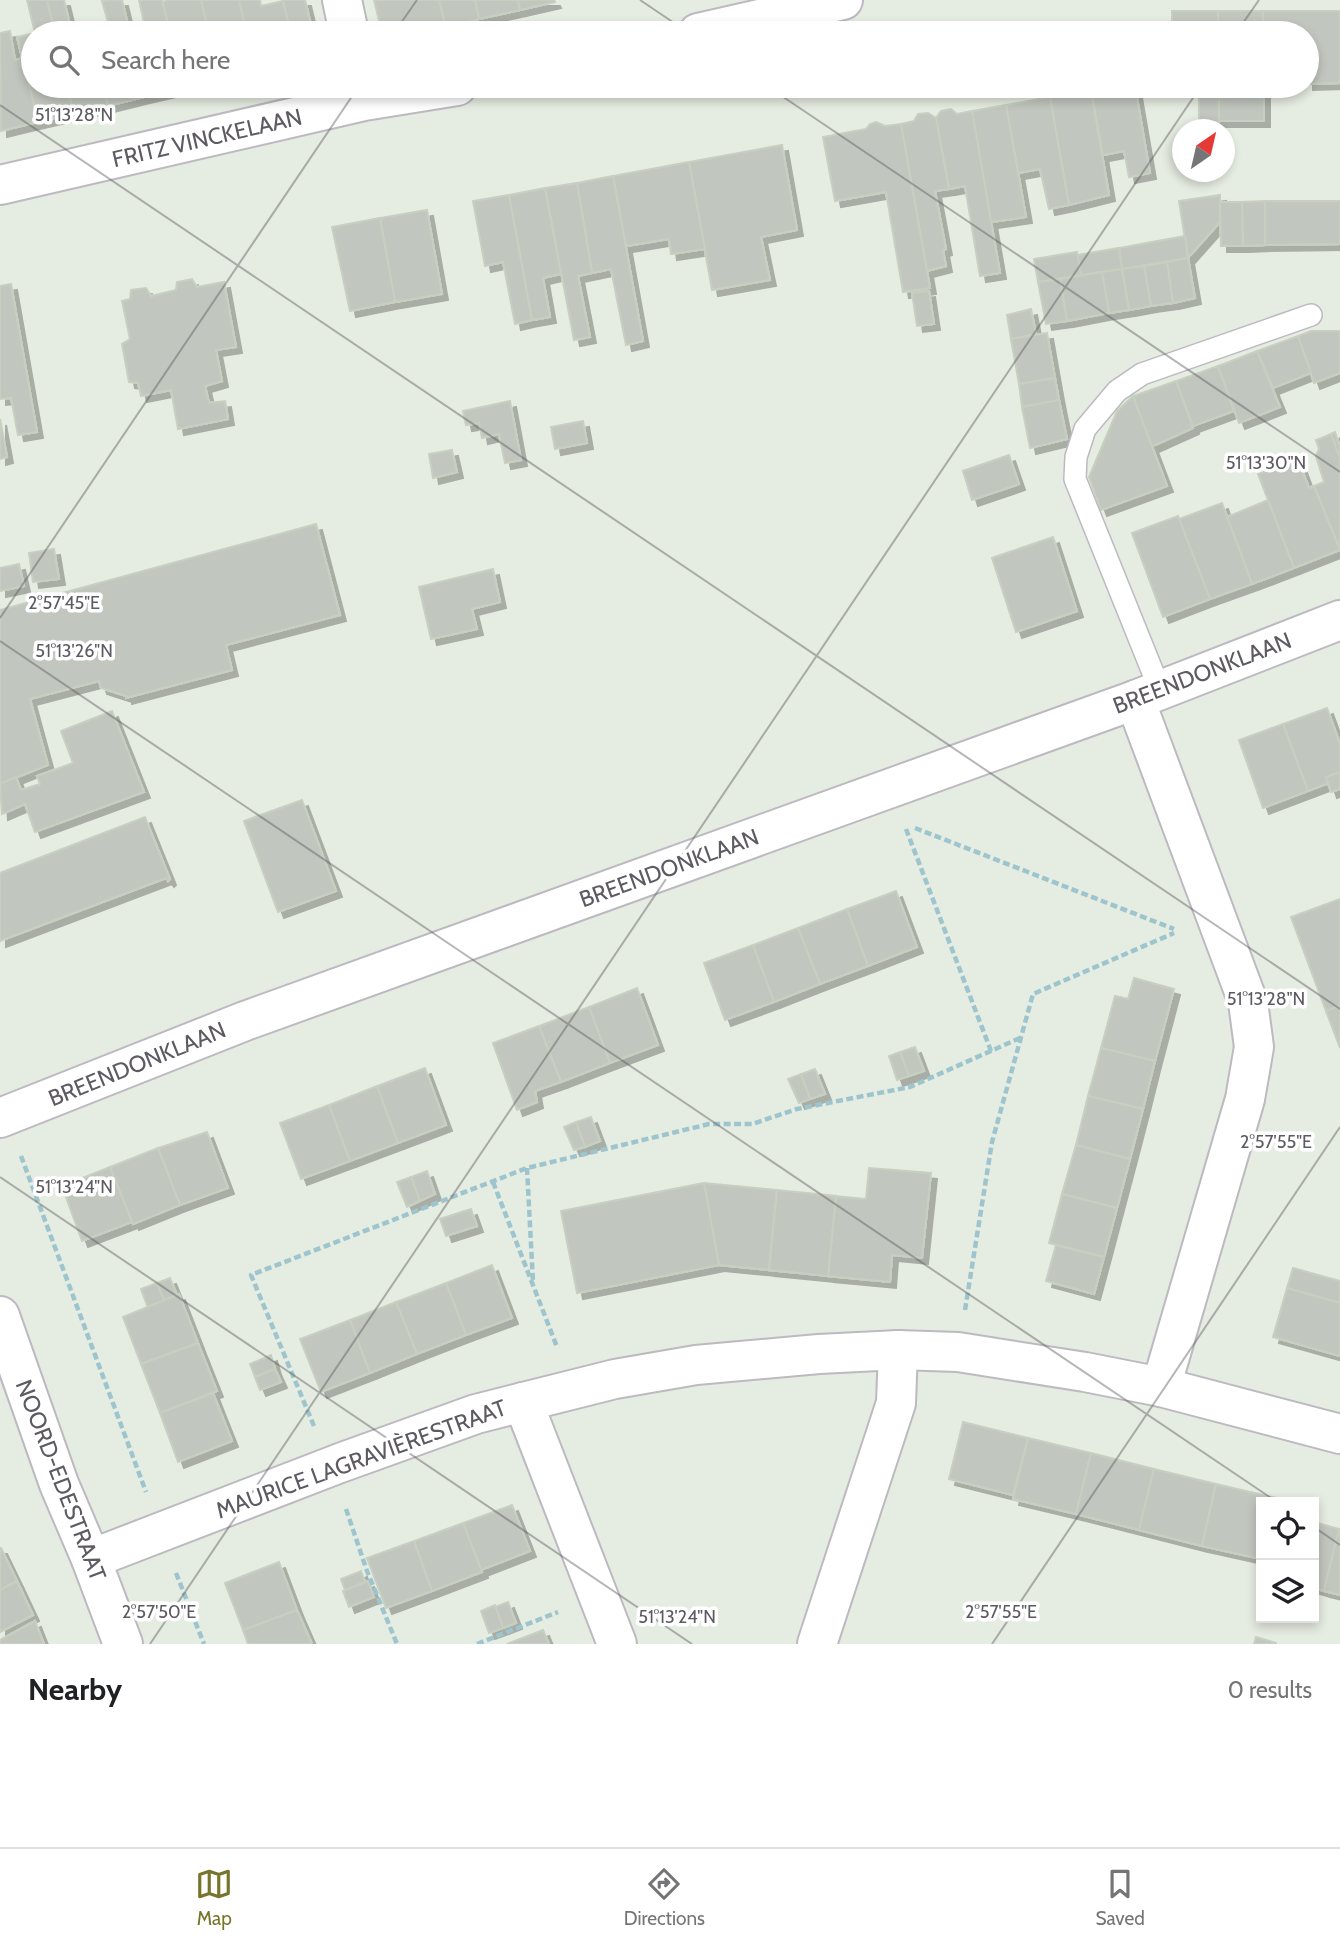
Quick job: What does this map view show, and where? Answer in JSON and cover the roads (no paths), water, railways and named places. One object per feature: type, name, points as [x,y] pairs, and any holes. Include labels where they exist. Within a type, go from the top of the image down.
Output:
[{"type":"street","points":[[342,0],[346,21]]},
{"type":"street","points":[[751,21],[843,0]]},
{"type":"street","name":"FRITZ VINCKELAAN","points":[[0,185],[343,98]]},
{"type":"street","name":"BREENDONKLAAN","points":[[3,1117],[245,1021],[1147,695],[1340,620]]},
{"type":"street","points":[[1147,695],[1248,1002],[1254,1047],[1245,1100],[1161,1387]]},
{"type":"street","name":"NOORD-EDESTRAAT","points":[[0,1316],[59,1484],[123,1644]]},
{"type":"street","points":[[817,1644],[896,1403],[898,1350]]},
{"type":"street","name":"MAURICE LAGRAVIÈRESTRAAT","points":[[91,1559],[331,1466],[475,1415],[615,1379],[696,1365],[898,1350],[958,1352],[1161,1387],[1340,1434]]},
{"type":"street","points":[[523,1402],[617,1644]]},
{"type":"lane","points":[[1147,695],[1075,479],[1076,457],[1085,429],[1117,391],[1142,374],[1311,315]]}]
